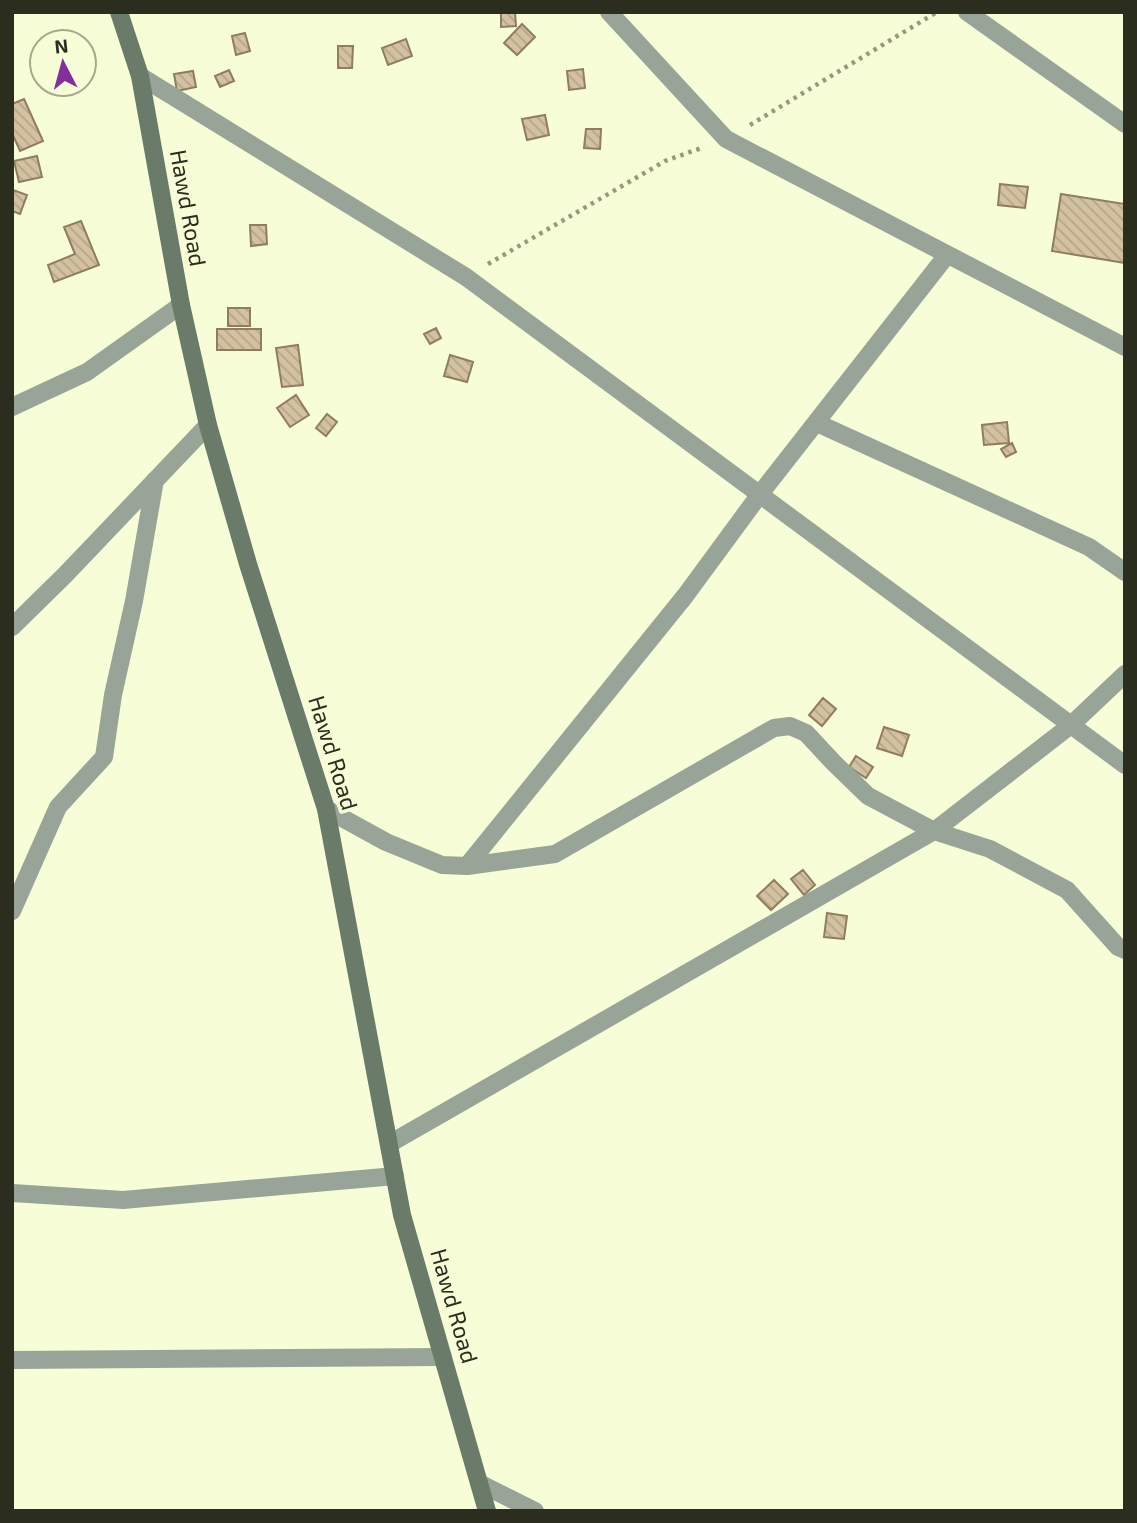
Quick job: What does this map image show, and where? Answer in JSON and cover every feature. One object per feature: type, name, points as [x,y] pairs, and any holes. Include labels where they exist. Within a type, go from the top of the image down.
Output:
[{"type":"main road","name":"Hawd Road","points":[[119,12],[139,76],[181,305],[208,425],[248,564],[326,809],[402,1215],[487,1511]]},
{"type":"street","points":[[609,12],[726,139],[1125,347]]},
{"type":"street","points":[[967,12],[1125,124]]},
{"type":"street","points":[[139,76],[466,277],[1125,765]]},
{"type":"street","points":[[467,866],[685,596],[760,494],[947,255]]},
{"type":"street","points":[[12,407],[87,372],[181,305]]},
{"type":"street","points":[[817,424],[1089,547],[1125,572]]},
{"type":"street","points":[[12,628],[208,425]]},
{"type":"street","points":[[12,911],[58,807],[104,757],[113,695],[134,601],[155,480]]},
{"type":"street","points":[[389,1144],[934,831],[1071,725],[1125,674]]},
{"type":"street","points":[[326,809],[386,842],[442,865],[467,866],[555,854],[774,729],[790,726],[806,733],[868,796],[934,831],[990,849],[1067,890],[1118,947],[1125,950]]},
{"type":"street","points":[[12,1193],[123,1200],[395,1176]]},
{"type":"street","points":[[12,1360],[443,1357]]},
{"type":"street","points":[[479,1483],[535,1511]]},
{"type":"building","points":[[501,12],[515,12],[516,26],[501,27]]},
{"type":"building","points":[[522,24],[535,37],[517,55],[504,43]]},
{"type":"building","points":[[245,33],[250,51],[236,55],[232,36]]},
{"type":"building","points":[[406,39],[412,56],[388,65],[382,48]]},
{"type":"building","points":[[338,46],[353,46],[352,68],[338,68]]},
{"type":"building","points":[[583,69],[585,88],[569,90],[567,71]]},
{"type":"building","points":[[229,70],[234,81],[220,87],[215,76]]},
{"type":"building","points":[[193,71],[196,87],[177,91],[174,74]]},
{"type":"building","points":[[24,99],[43,141],[20,151],[12,133],[12,104]]},
{"type":"building","points":[[545,115],[549,135],[527,140],[522,119]]},
{"type":"building","points":[[586,129],[601,129],[600,149],[584,148]]},
{"type":"building","points":[[174,152],[186,152],[185,169],[173,168]]},
{"type":"building","points":[[37,156],[42,177],[19,182],[14,161]]},
{"type":"building","points":[[1000,184],[1028,187],[1025,208],[998,205]]},
{"type":"building","points":[[13,190],[27,195],[20,214],[12,211]]},
{"type":"building","points":[[1061,194],[1125,204],[1125,263],[1052,251]]},
{"type":"building","points":[[81,221],[99,265],[54,282],[48,265],[75,254],[64,227]]},
{"type":"building","points":[[250,225],[266,225],[267,244],[251,246]]},
{"type":"building","points":[[228,308],[250,308],[250,326],[228,326]]},
{"type":"building","points":[[436,328],[441,338],[430,344],[424,334]]},
{"type":"building","points":[[217,329],[261,329],[261,350],[217,350]]},
{"type":"building","points":[[298,345],[303,385],[282,387],[276,348]]},
{"type":"building","points":[[450,355],[473,362],[467,382],[444,376]]},
{"type":"building","points":[[296,395],[309,415],[290,427],[277,408]]},
{"type":"building","points":[[327,414],[337,422],[326,436],[316,428]]},
{"type":"building","points":[[1007,422],[1009,443],[984,445],[982,425]]},
{"type":"building","points":[[1012,443],[1016,452],[1006,457],[1001,449]]},
{"type":"building","points":[[823,698],[836,709],[822,726],[809,715]]},
{"type":"building","points":[[884,727],[909,735],[902,756],[877,748]]},
{"type":"building","points":[[856,756],[873,767],[866,778],[849,767]]},
{"type":"building","points":[[803,870],[815,885],[804,895],[791,879]]},
{"type":"building","points":[[774,880],[788,894],[771,910],[757,896]]},
{"type":"building","points":[[827,913],[847,916],[844,939],[824,937]]}]
